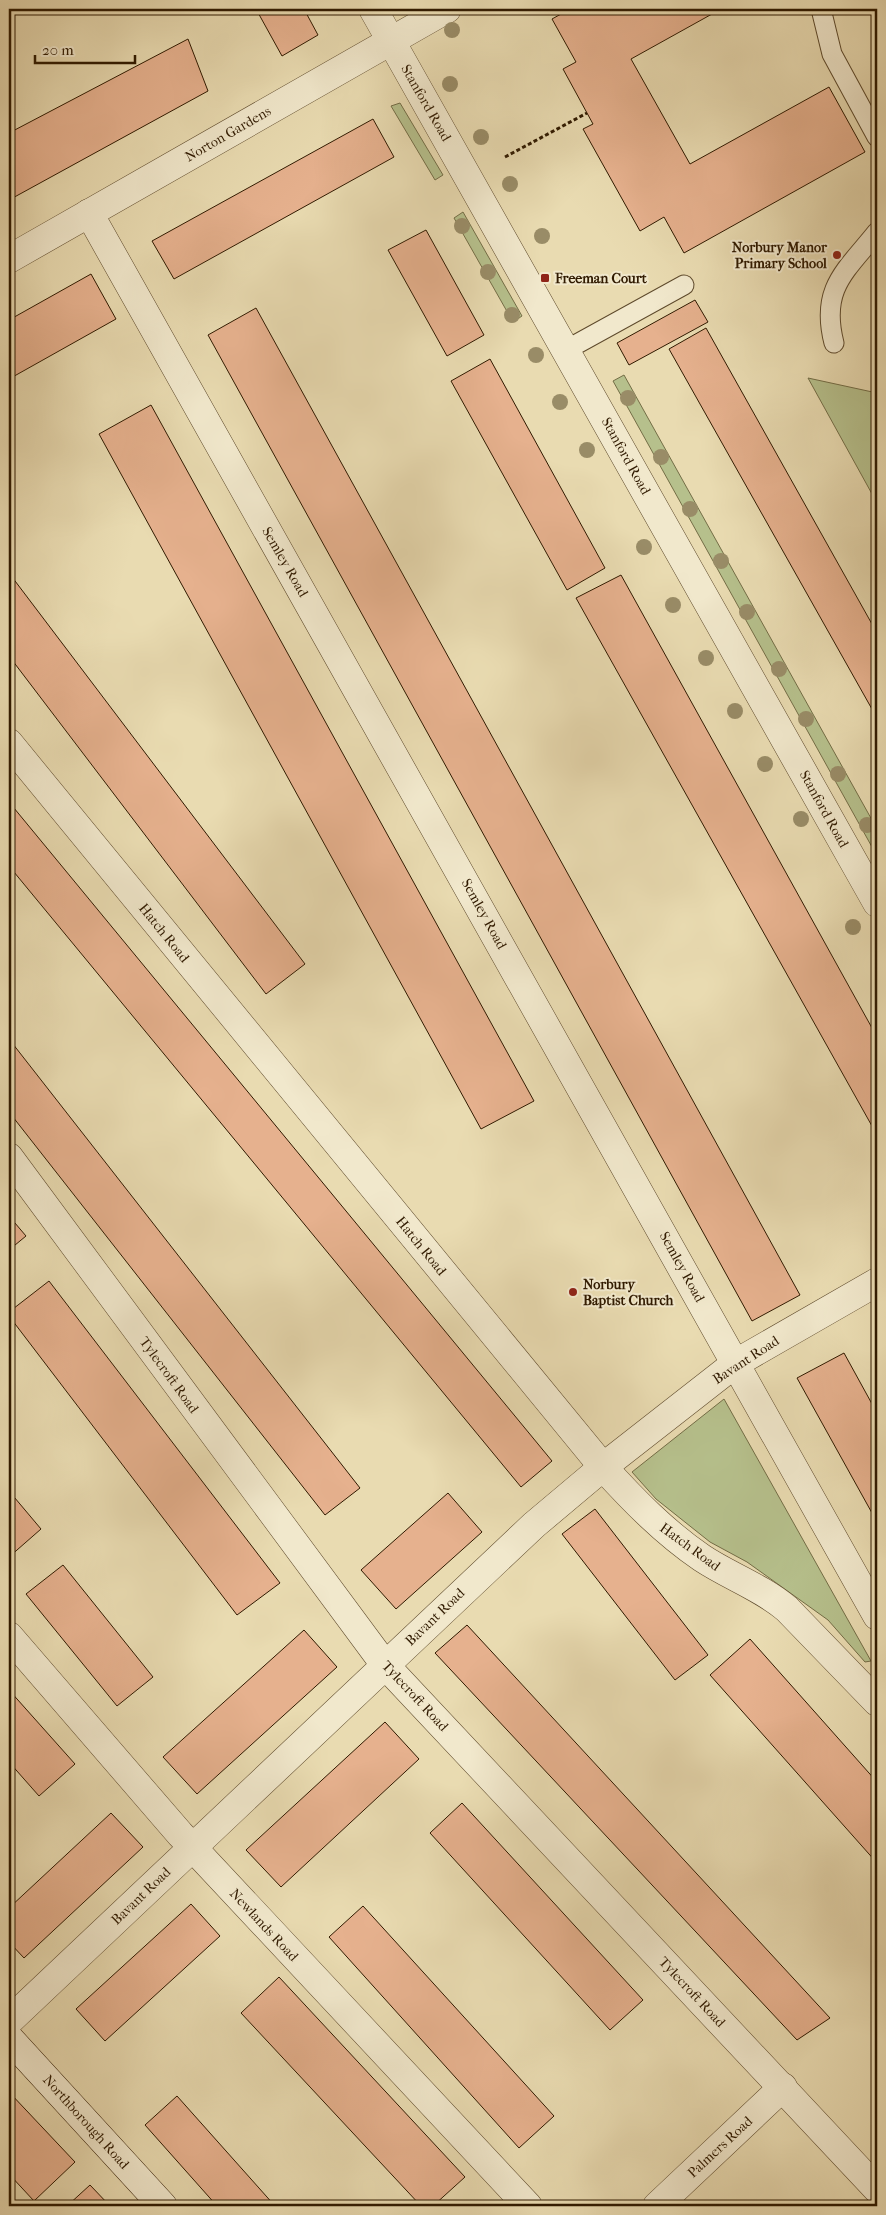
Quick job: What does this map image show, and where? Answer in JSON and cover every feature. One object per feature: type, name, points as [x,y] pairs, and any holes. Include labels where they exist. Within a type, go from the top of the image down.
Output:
[{"type":"street","name":"Stanford Road","points":[[374,9],[877,903]]},
{"type":"street","name":"Norton Gardens","points":[[9,259],[446,9]]},
{"type":"street","name":"Semley Road","points":[[89,213],[877,1616]]},
{"type":"street","name":"Hatch Road","points":[[9,743],[603,1467],[644,1512],[673,1536],[701,1557],[774,1598],[787,1609],[877,1702]]},
{"type":"street","name":"Tylecroft Road","points":[[9,1156],[385,1665],[877,2189]]},
{"type":"street","name":"Bavant Road","points":[[9,2022],[520,1538],[603,1467],[736,1364],[877,1282]]},
{"type":"street","name":"Newlands Road","points":[[9,1636],[192,1847],[528,2206]]},
{"type":"street","name":"Northborough Road","points":[[9,2038],[162,2206]]},
{"type":"street","name":"Palmers Road","points":[[657,2206],[783,2087]]},
{"type":"lane","points":[[821,9],[832,54],[877,137]]},
{"type":"lane","points":[[834,343],[828,313],[835,288],[841,276],[877,232]]},
{"type":"lane","points":[[566,350],[684,285]]},
{"type":"path","points":[[505,157],[587,113]]},
{"type":"green space","points":[[400,103],[443,175],[435,180],[391,106]]},
{"type":"green space","points":[[463,212],[522,316],[513,322],[454,218]]},
{"type":"green space","points":[[624,375],[877,829],[877,856],[613,381]]},
{"type":"green space","points":[[808,378],[877,393],[877,503]]},
{"type":"green space","points":[[724,1399],[871,1661],[865,1662],[828,1620],[747,1562],[710,1542],[656,1499],[632,1472]]},
{"type":"building","points":[[256,9],[304,9],[318,35],[282,56]]},
{"type":"building","points":[[570,9],[721,9],[631,59],[690,164],[829,87],[865,152],[684,253],[664,217],[640,231],[583,129],[593,124],[563,69],[576,62],[552,19]]},
{"type":"building","points":[[188,39],[208,91],[9,200],[9,133]]},
{"type":"building","points":[[373,119],[394,157],[174,279],[152,241]]},
{"type":"building","points":[[426,230],[484,335],[447,356],[388,250]]},
{"type":"building","points":[[91,274],[116,319],[9,379],[9,320]]},
{"type":"building","points":[[695,300],[708,322],[629,365],[617,343]]},
{"type":"building","points":[[256,308],[800,1295],[752,1321],[208,335]]},
{"type":"building","points":[[706,328],[877,633],[877,718],[669,349]]},
{"type":"building","points":[[490,359],[605,568],[567,590],[451,381]]},
{"type":"building","points":[[151,405],[534,1101],[481,1129],[99,434]]},
{"type":"building","points":[[9,573],[305,964],[266,994],[9,656]]},
{"type":"building","points":[[621,575],[877,1037],[877,1135],[576,598]]},
{"type":"building","points":[[9,802],[552,1461],[521,1487],[9,866]]},
{"type":"building","points":[[9,1039],[360,1488],[325,1515],[9,1112]]},
{"type":"building","points":[[9,1216],[26,1236],[9,1250]]},
{"type":"building","points":[[49,1281],[280,1583],[237,1615],[9,1316],[9,1312]]},
{"type":"building","points":[[844,1353],[877,1413],[877,1522],[797,1378]]},
{"type":"building","points":[[9,1491],[41,1529],[9,1557]]},
{"type":"building","points":[[448,1493],[482,1532],[396,1609],[361,1570]]},
{"type":"building","points":[[595,1509],[708,1655],[675,1680],[562,1534]]},
{"type":"building","points":[[63,1565],[153,1677],[117,1706],[26,1594]]},
{"type":"building","points":[[467,1625],[830,2018],[797,2040],[435,1653]]},
{"type":"building","points":[[304,1630],[337,1667],[197,1794],[163,1757]]},
{"type":"building","points":[[750,1639],[877,1782],[877,1863],[710,1675]]},
{"type":"building","points":[[9,1690],[75,1764],[39,1796],[9,1762]]},
{"type":"building","points":[[385,1722],[419,1759],[281,1887],[246,1850]]},
{"type":"building","points":[[462,1803],[643,2000],[610,2030],[430,1833]]},
{"type":"building","points":[[111,1813],[143,1847],[24,1958],[9,1942],[9,1908]]},
{"type":"building","points":[[191,1904],[220,1936],[105,2041],[76,2009]]},
{"type":"building","points":[[363,1906],[554,2116],[519,2148],[329,1937]]},
{"type":"building","points":[[279,1977],[465,2177],[433,2206],[421,2206],[241,2013]]},
{"type":"building","points":[[9,2092],[75,2162],[34,2201],[9,2174]]},
{"type":"building","points":[[177,2096],[275,2206],[217,2206],[145,2125]]},
{"type":"building","points":[[90,2185],[110,2206],[67,2206]]},
{"type":"place","name":"Norbury Manor Primary School","points":[[837,255]]},
{"type":"place","name":"Freeman Court","points":[[545,278]]},
{"type":"place","name":"Norbury Baptist Church","points":[[573,1292]]}]
